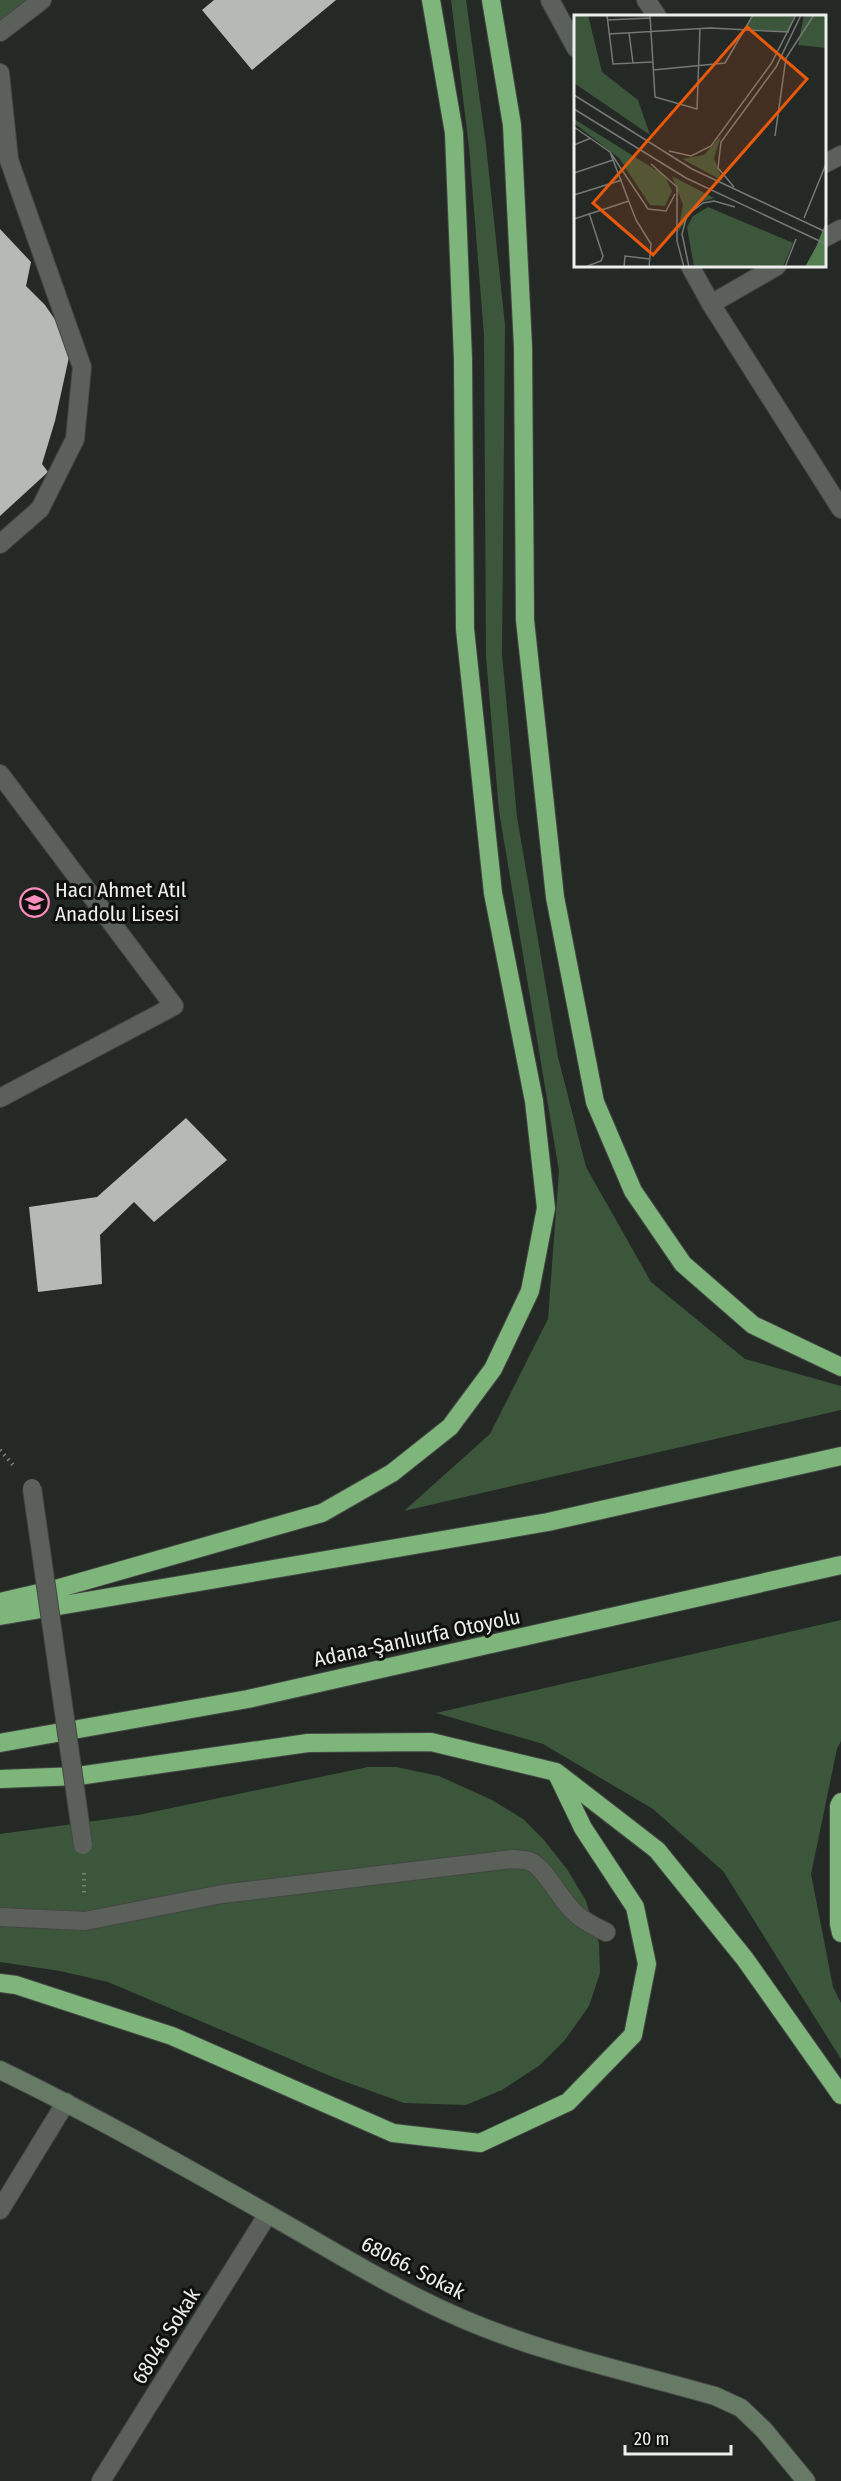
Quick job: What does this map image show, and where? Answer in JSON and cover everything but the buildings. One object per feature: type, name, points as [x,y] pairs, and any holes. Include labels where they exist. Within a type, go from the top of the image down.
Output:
[{"type":"highway","points":[[0,1602],[56,1589],[322,1513],[392,1473],[450,1427],[493,1369],[530,1291],[546,1208],[534,1101],[493,893],[465,629],[463,359],[454,133],[431,0]]},
{"type":"highway","points":[[491,0],[512,125],[523,347],[525,620],[555,897],[595,1102],[633,1191],[683,1264],[753,1325],[841,1367]]},
{"type":"highway","points":[[0,1616],[548,1522],[841,1456]]},
{"type":"highway","name":"Adana-Şanlıurfa Otoyolu","points":[[0,1743],[248,1699],[841,1565]]},
{"type":"highway","points":[[0,1779],[78,1776],[308,1743],[386,1742],[431,1742],[556,1772],[657,1850],[745,1959],[841,2095]]},
{"type":"highway","points":[[0,1983],[16,1985],[172,2036],[393,2133],[480,2143],[568,2102],[633,2035],[648,1964],[635,1907],[583,1828],[556,1772]]},
{"type":"highway","points":[[841,1802],[839,1806],[839,1924],[841,1933]]},
{"type":"main road","name":"68066. Sokak","points":[[0,2070],[66,2102],[370,2273],[462,2319],[516,2340],[715,2396],[741,2408],[764,2430],[806,2481]]},
{"type":"street","points":[[0,32],[42,0]]},
{"type":"street","points":[[550,0],[574,44]]},
{"type":"street","points":[[646,0],[656,15]]},
{"type":"street","points":[[0,73],[9,160],[82,367],[75,439],[39,509],[0,544]]},
{"type":"street","points":[[826,163],[841,155]]},
{"type":"street","points":[[826,237],[841,229]]},
{"type":"street","points":[[691,267],[711,304],[841,509]]},
{"type":"street","points":[[711,304],[775,267]]},
{"type":"street","points":[[0,774],[174,1006],[0,1098]]},
{"type":"street","points":[[32,1488],[83,1845]]},
{"type":"street","points":[[0,1917],[85,1921],[222,1894],[512,1859],[529,1860],[540,1867],[556,1893],[574,1913],[589,1924],[606,1932]]},
{"type":"street","points":[[0,2210],[66,2102]]},
{"type":"street","name":"68046 Sokak","points":[[101,2481],[268,2214]]},
{"type":"path","points":[[83,1845],[85,1921]]},
{"type":"green space","points":[[0,0],[42,0],[0,32]]},
{"type":"green space","points":[[451,0],[466,0],[486,145],[505,325],[502,654],[517,817],[558,1057],[586,1167],[651,1282],[745,1359],[841,1386],[841,1410],[404,1511],[490,1434],[548,1319],[559,1171],[499,811],[486,657],[484,335],[469,147]]},
{"type":"green space","points":[[841,1620],[841,1741],[837,1749],[811,1874],[833,1987],[841,2003],[841,2059],[723,1871],[653,1809],[543,1744],[436,1713]]},
{"type":"green space","points":[[368,1767],[396,1767],[439,1776],[492,1800],[523,1819],[543,1839],[567,1869],[586,1901],[599,1943],[600,1973],[589,2006],[565,2040],[540,2065],[502,2090],[466,2105],[404,2103],[335,2078],[108,1982],[60,1971],[0,1962],[0,1834],[138,1815]]},
{"type":"place","name":"Hacı Ahmet Atıl Anadolu Lisesi","points":[[34,902]]}]
